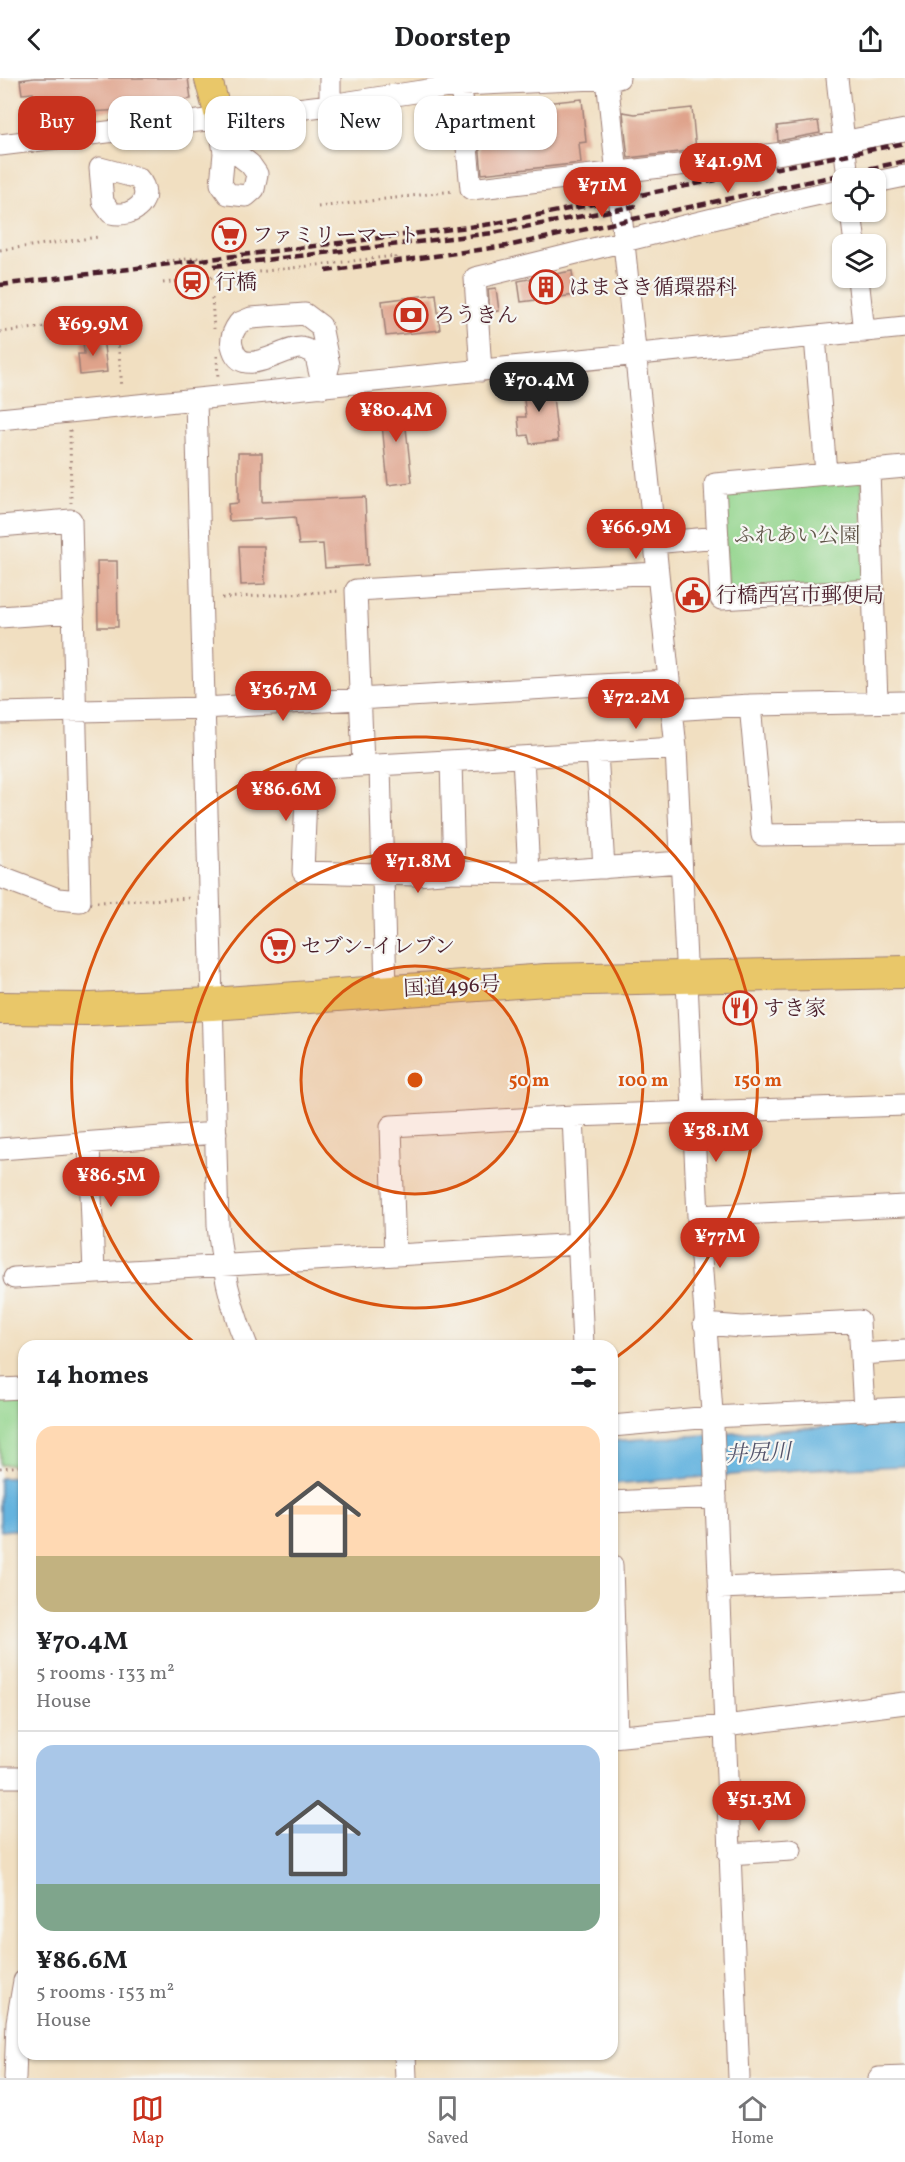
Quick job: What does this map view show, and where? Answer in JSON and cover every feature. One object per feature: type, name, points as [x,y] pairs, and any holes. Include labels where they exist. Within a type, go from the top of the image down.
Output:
[{"type":"highway","name":"国道496号","points":[[0,1008],[90,1009],[212,1004],[546,980],[905,972]]},
{"type":"main road","points":[[208,78],[213,96]]},
{"type":"street","points":[[330,78],[330,96]]},
{"type":"street","points":[[607,78],[676,748],[695,1111],[698,1216],[716,1493],[738,2078]]},
{"type":"street","points":[[384,96],[467,82],[619,78]]},
{"type":"street","points":[[837,78],[847,168]]},
{"type":"street","points":[[467,82],[471,189],[783,153],[905,130]]},
{"type":"street","points":[[96,134],[205,120]]},
{"type":"street","points":[[96,141],[100,168]]},
{"type":"street","points":[[0,145],[18,143]]},
{"type":"street","points":[[886,180],[905,176]]},
{"type":"street","points":[[481,371],[475,278],[624,243],[721,215],[832,191]]},
{"type":"street","points":[[859,288],[864,332]]},
{"type":"street","points":[[305,314],[321,326],[329,365],[322,387],[315,353],[301,348],[262,361],[250,362],[238,358],[233,351],[231,340],[233,331],[239,323],[251,318],[305,314]]},
{"type":"street","points":[[0,419],[905,327]]},
{"type":"street","points":[[815,337],[826,473]]},
{"type":"street","points":[[196,400],[218,1225],[228,1294],[245,1340]]},
{"type":"street","points":[[872,590],[722,599],[715,484],[905,467]]},
{"type":"street","points":[[869,471],[877,702]]},
{"type":"street","points":[[0,526],[71,520],[80,901],[58,899],[0,877]]},
{"type":"street","points":[[654,543],[718,537]]},
{"type":"street","points":[[386,990],[381,874],[371,766],[360,698],[356,590],[657,573]]},
{"type":"street","points":[[0,617],[74,612]]},
{"type":"street","points":[[0,713],[204,708],[668,681]]},
{"type":"street","points":[[671,710],[750,705],[905,702]]},
{"type":"street","points":[[750,705],[762,834],[905,833]]},
{"type":"street","points":[[676,748],[307,769],[303,872],[417,875],[454,872],[529,873],[681,862]]},
{"type":"street","points":[[597,752],[604,868]]},
{"type":"street","points":[[523,757],[529,873]]},
{"type":"street","points":[[451,761],[454,872]]},
{"type":"street","points":[[394,1255],[391,1126],[695,1111],[905,1105]]},
{"type":"street","points":[[573,1116],[583,1340]]},
{"type":"street","points":[[0,1149],[216,1133]]},
{"type":"street","points":[[89,1144],[94,1273]]},
{"type":"street","points":[[698,1216],[905,1206]]},
{"type":"street","points":[[14,1278],[579,1244]]},
{"type":"street","points":[[704,1324],[742,1328],[859,1321],[864,1410]]},
{"type":"street","points":[[861,1354],[905,1351]]},
{"type":"street","points":[[0,1389],[18,1388]]},
{"type":"street","points":[[618,1426],[712,1422],[905,1408]]},
{"type":"street","points":[[618,1501],[716,1493]]},
{"type":"street","points":[[719,1588],[899,1581]]},
{"type":"street","points":[[618,1737],[725,1726],[905,1703]]},
{"type":"street","points":[[0,1778],[18,1782]]},
{"type":"street","points":[[729,1854],[791,1850]]},
{"type":"street","points":[[10,2068],[18,2016]]},
{"type":"street","points":[[405,2060],[406,2078]]},
{"type":"street","points":[[879,2078],[905,2076]]},
{"type":"path","points":[[318,207],[471,189]]},
{"type":"path","points":[[0,250],[99,237]]},
{"type":"path","points":[[163,283],[395,256],[395,258]]},
{"type":"path","points":[[167,261],[208,257]]},
{"type":"path","points":[[0,332],[116,319],[122,390]]},
{"type":"path","points":[[70,430],[71,520]]},
{"type":"path","points":[[222,598],[356,590]]},
{"type":"path","points":[[80,901],[208,897]]},
{"type":"path","points":[[0,1468],[18,1466]]},
{"type":"green space","name":"ふれあい公園","points":[[857,477],[862,482],[865,580],[860,585],[732,591],[727,587],[721,489]]},
{"type":"green space","points":[[18,1398],[18,1464],[0,1465],[0,1399]]},
{"type":"water","name":"井尻川","points":[[905,1422],[905,1466],[810,1469],[618,1484],[618,1441]]},
{"type":"water","points":[[18,1477],[18,1530],[0,1531],[0,1478]]},
{"type":"building","points":[[34,78],[188,78],[191,96],[108,96],[108,111],[96,112],[96,96],[22,94],[20,80]]},
{"type":"building","points":[[582,99],[586,142],[579,143],[581,163],[482,174],[480,150],[557,150],[557,102]]},
{"type":"building","points":[[692,108],[696,150],[628,158],[623,112],[635,114]]},
{"type":"building","points":[[818,121],[820,133],[778,141],[777,126]]},
{"type":"building","name":"はまさき循環器科","points":[[572,271],[575,295],[521,302],[518,281]]},
{"type":"building","points":[[496,288],[499,311],[490,312],[488,289]]},
{"type":"building","name":"ろうきん","points":[[436,294],[440,330],[386,336],[382,301]]},
{"type":"building","points":[[103,337],[107,372],[80,375],[78,354],[84,354],[83,340]]},
{"type":"building","points":[[551,379],[558,441],[530,444],[528,435],[520,436],[518,417],[526,417],[522,382]]},
{"type":"building","points":[[403,401],[412,482],[388,485],[380,404]]},
{"type":"building","points":[[238,453],[262,453],[262,502],[365,497],[368,565],[325,568],[323,544],[299,545],[295,517],[229,521],[228,504],[238,503]]},
{"type":"building","points":[[239,546],[264,546],[265,584],[241,585]]},
{"type":"building","points":[[97,561],[117,561],[118,627],[98,627]]},
{"type":"railway","points":[[0,285],[492,224],[905,143]]},
{"type":"railway","points":[[326,271],[507,246],[905,161]]},
{"type":"railway","points":[[214,266],[493,233],[636,206]]},
{"type":"place","name":"ファミリーマート","points":[[229,235]]},
{"type":"place","name":"行橋","points":[[192,282]]},
{"type":"place","name":"はまさき循環器科","points":[[546,287]]},
{"type":"place","name":"ろうきん","points":[[411,315]]},
{"type":"place","name":"行橋西宮市郵便局","points":[[693,595]]},
{"type":"place","name":"セブン-イレブン","points":[[278,946]]},
{"type":"place","name":"すき家","points":[[740,1008]]}]
